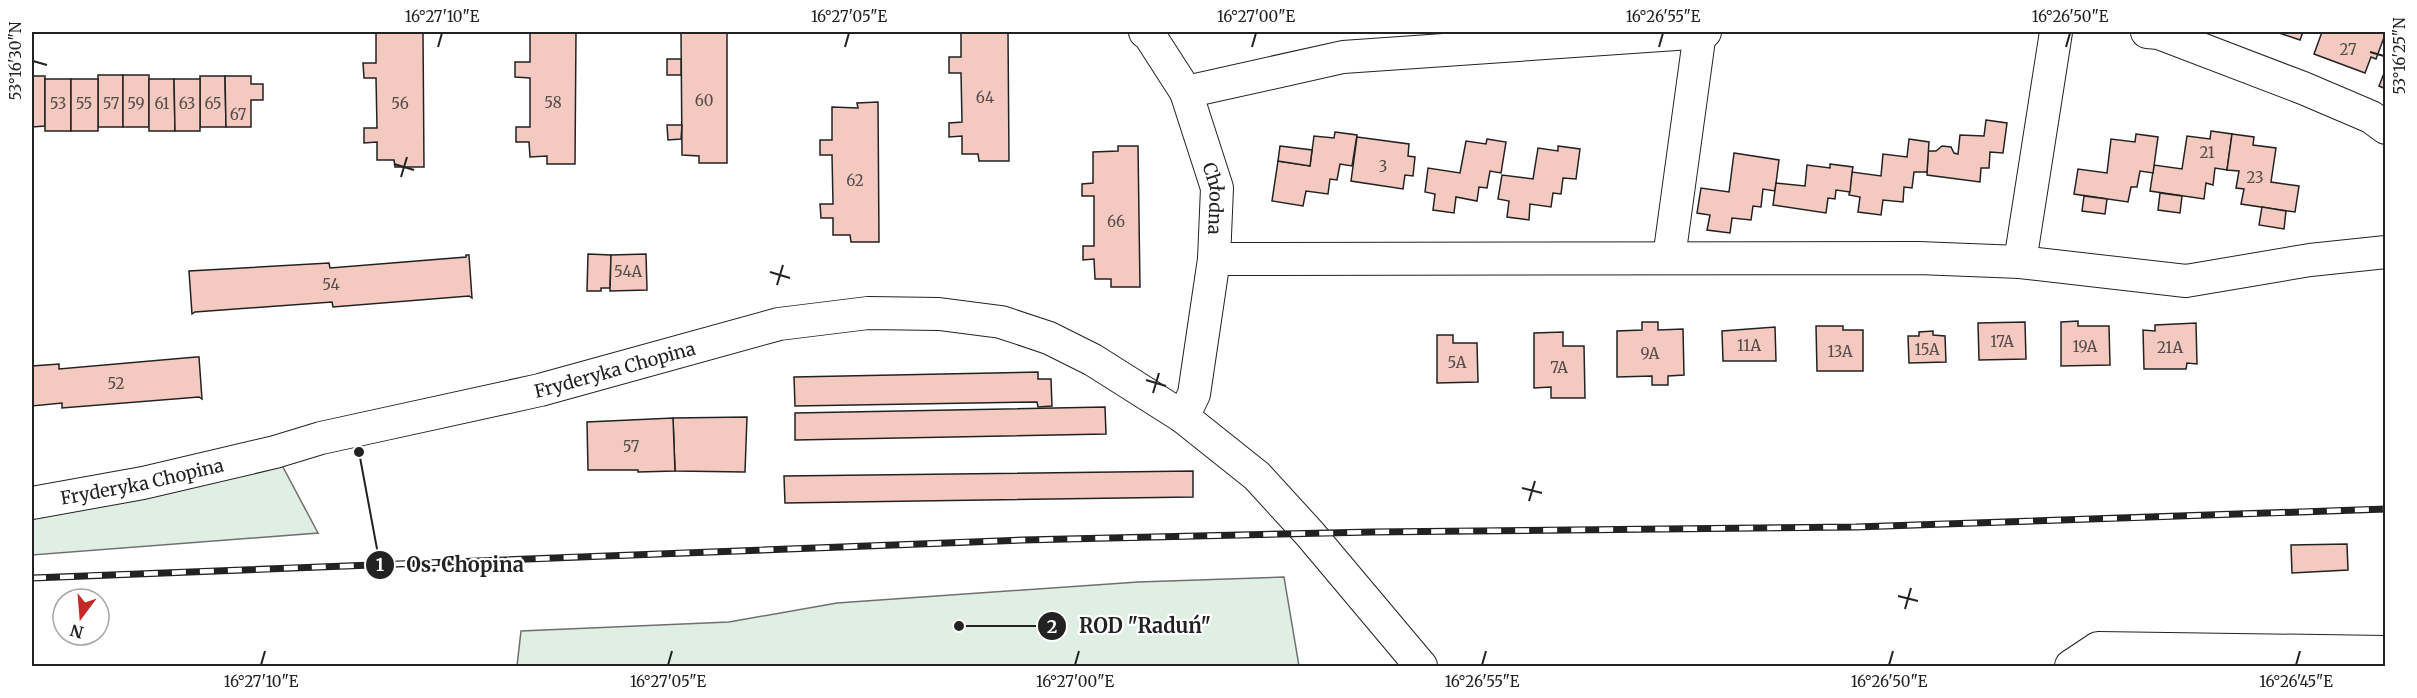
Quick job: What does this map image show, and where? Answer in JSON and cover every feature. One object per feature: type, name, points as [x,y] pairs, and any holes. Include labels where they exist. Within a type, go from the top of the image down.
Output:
[{"type":"street","name":"Chłodna","points":[[1145,32],[1150,36],[1186,92],[1217,188],[1215,259],[1194,394],[1184,417]]},
{"type":"street","points":[[1669,258],[1700,32]]},
{"type":"street","points":[[1186,92],[1343,57],[1705,32]]},
{"type":"street","points":[[2020,262],[2056,32]]},
{"type":"street","points":[[2155,32],[2323,96],[2371,117],[2385,128]]},
{"type":"street","points":[[1215,259],[1918,258],[2020,262],[2186,281],[2310,260],[2385,252]]},
{"type":"street","name":"Fryderyka Chopina","points":[[32,503],[143,483],[275,452],[321,438],[540,390],[779,324],[868,313],[939,314],[1001,322],[1049,339],[1093,360],[1184,417],[1257,476],[1310,534],[1421,666]]},
{"type":"street","points":[[2071,666],[2098,648],[2385,652]]},
{"type":"green space","points":[[275,452],[318,533],[32,555],[32,498]]},
{"type":"green space","points":[[1284,577],[1299,666],[517,666],[521,631],[729,622],[837,603],[1138,582]]},
{"type":"building","points":[[376,32],[423,32],[424,167],[395,167],[394,160],[377,160],[377,142],[364,143],[364,128],[377,128],[376,78],[364,78],[363,63],[376,63]]},
{"type":"building","points":[[530,32],[576,32],[575,164],[547,164],[547,156],[530,157],[529,142],[516,142],[516,127],[530,127],[530,78],[515,77],[515,62],[530,62]]},
{"type":"building","points":[[681,32],[727,32],[727,163],[699,163],[699,156],[682,155]]},
{"type":"building","points":[[961,32],[1008,32],[1009,161],[979,161],[978,154],[962,154],[962,136],[949,137],[949,123],[962,122],[961,73],[949,73],[949,57],[961,57]]},
{"type":"building","points":[[2276,32],[2303,32],[2300,40]]},
{"type":"building","points":[[2322,32],[2386,32],[2376,59],[2371,57],[2365,73],[2314,54]]},
{"type":"building","points":[[667,59],[681,59],[681,75],[667,75]]},
{"type":"building","points":[[2386,68],[2386,89],[2379,86]]},
{"type":"building","points":[[98,75],[123,75],[123,127],[98,127]]},
{"type":"building","points":[[123,75],[149,75],[149,127],[123,127]]},
{"type":"building","points":[[32,76],[45,76],[45,126],[32,127]]},
{"type":"building","points":[[200,76],[225,76],[226,127],[200,127]]},
{"type":"building","points":[[225,76],[251,76],[251,84],[263,84],[263,100],[251,100],[251,127],[226,127]]},
{"type":"building","points":[[45,79],[71,79],[71,131],[45,131]]},
{"type":"building","points":[[71,79],[98,79],[98,131],[71,131]]},
{"type":"building","points":[[149,79],[174,79],[175,131],[149,131]]},
{"type":"building","points":[[174,79],[200,79],[200,131],[175,131]]},
{"type":"building","points":[[878,102],[879,242],[851,242],[850,235],[833,235],[833,218],[821,218],[820,204],[833,204],[832,155],[820,155],[820,140],[832,140],[832,107],[858,108],[857,103]]},
{"type":"building","points":[[1986,120],[2007,123],[2003,153],[1990,152],[1989,168],[1981,168],[1980,182],[1927,175],[1928,151],[1936,151],[1942,146],[1951,147],[1954,153],[1958,154],[1960,135],[1984,136]]},
{"type":"building","points":[[667,125],[682,125],[681,139],[668,140]]},
{"type":"building","points":[[2211,131],[2232,134],[2227,170],[2215,168],[2213,185],[2206,183],[2204,199],[2150,191],[2154,165],[2182,169],[2187,136],[2210,139]]},
{"type":"building","points":[[1335,132],[1357,135],[1352,166],[1340,164],[1337,180],[1330,179],[1328,194],[1306,191],[1303,206],[1272,201],[1278,161],[1310,166],[1314,136],[1334,138]]},
{"type":"building","points":[[2136,134],[2158,137],[2153,173],[2140,171],[2137,187],[2131,187],[2128,202],[2074,194],[2078,169],[2107,173],[2111,139],[2135,142]]},
{"type":"building","points":[[2232,134],[2254,137],[2253,145],[2276,148],[2271,182],[2299,186],[2295,212],[2241,204],[2244,189],[2236,188],[2239,171],[2227,170]]},
{"type":"building","points":[[1357,137],[1409,144],[1408,156],[1415,157],[1413,176],[1405,175],[1403,189],[1351,181]]},
{"type":"building","points":[[1487,139],[1506,142],[1501,173],[1490,171],[1487,188],[1479,187],[1477,201],[1456,197],[1454,213],[1433,210],[1435,194],[1425,192],[1428,168],[1460,173],[1466,141],[1486,144]]},
{"type":"building","points":[[1909,139],[1929,142],[1927,172],[1914,172],[1912,188],[1904,187],[1903,202],[1883,200],[1881,215],[1858,212],[1860,197],[1849,195],[1852,172],[1881,176],[1883,154],[1907,157]]},
{"type":"building","points":[[1118,146],[1138,146],[1140,287],[1111,287],[1111,279],[1095,279],[1094,259],[1083,260],[1083,246],[1094,246],[1094,196],[1082,196],[1082,184],[1093,183],[1093,152],[1118,151]]},
{"type":"building","points":[[1280,146],[1312,150],[1310,166],[1278,161]]},
{"type":"building","points":[[1558,146],[1580,149],[1576,179],[1563,178],[1561,194],[1553,193],[1551,207],[1530,204],[1529,220],[1507,217],[1509,201],[1498,199],[1502,175],[1533,179],[1538,148],[1558,151]]},
{"type":"building","points":[[1734,153],[1779,160],[1775,191],[1763,189],[1761,207],[1753,206],[1751,220],[1732,218],[1730,233],[1707,230],[1710,215],[1697,213],[1701,188],[1729,192]]},
{"type":"building","points":[[1830,164],[1853,167],[1850,192],[1836,190],[1835,199],[1828,198],[1826,213],[1773,205],[1776,183],[1805,186],[1807,165],[1830,168]]},
{"type":"building","points":[[2160,193],[2182,196],[2180,213],[2158,210]]},
{"type":"building","points":[[2084,196],[2107,199],[2105,214],[2082,211]]},
{"type":"building","points":[[2262,207],[2286,211],[2284,229],[2259,225]]},
{"type":"building","points":[[588,254],[611,255],[610,288],[601,288],[601,291],[587,291]]},
{"type":"building","points":[[646,254],[647,290],[610,291],[611,255]]},
{"type":"building","points":[[469,255],[472,298],[469,296],[333,307],[332,302],[192,314],[189,271],[329,263],[330,268],[466,257]]},
{"type":"building","points":[[2078,321],[2078,326],[2109,326],[2110,365],[2061,366],[2061,322]]},
{"type":"building","points":[[1642,322],[1658,322],[1658,330],[1683,329],[1684,375],[1668,376],[1668,385],[1652,385],[1652,376],[1617,377],[1617,331],[1642,330]]},
{"type":"building","points":[[2025,322],[2026,359],[1979,360],[1978,323]]},
{"type":"building","points":[[2196,323],[2197,364],[2187,363],[2186,369],[2144,369],[2143,330],[2155,331],[2155,325]]},
{"type":"building","points":[[1816,326],[1843,326],[1843,330],[1863,330],[1863,371],[1817,371]]},
{"type":"building","points":[[1775,327],[1776,361],[1723,361],[1722,331]]},
{"type":"building","points":[[1933,331],[1933,335],[1945,336],[1946,362],[1909,363],[1908,336],[1919,336],[1919,332]]},
{"type":"building","points":[[1563,332],[1563,346],[1584,346],[1585,398],[1551,398],[1551,387],[1534,388],[1534,333]]},
{"type":"building","points":[[1437,335],[1453,335],[1453,343],[1477,343],[1478,382],[1437,383]]},
{"type":"building","points":[[199,357],[202,399],[199,397],[62,408],[62,403],[32,406],[32,366],[59,364],[59,369]]},
{"type":"building","points":[[1038,372],[1038,379],[1051,379],[1052,406],[1038,407],[1037,402],[795,406],[794,377]]},
{"type":"building","points":[[1105,407],[1106,434],[795,440],[795,413]]},
{"type":"building","points":[[747,417],[745,472],[675,471],[673,418]]},
{"type":"building","points":[[673,418],[675,471],[588,470],[587,422]]},
{"type":"building","points":[[1193,471],[1193,497],[785,503],[784,476]]},
{"type":"building","points":[[2347,544],[2348,570],[2292,573],[2291,545]]},
{"type":"railway","points":[[32,578],[1023,540],[1372,532],[1856,527],[2386,509]]},
{"type":"place","name":"Os. Chopina","points":[[359,452]]},
{"type":"place","name":"ROD \"Raduń\"","points":[[959,626]]}]
